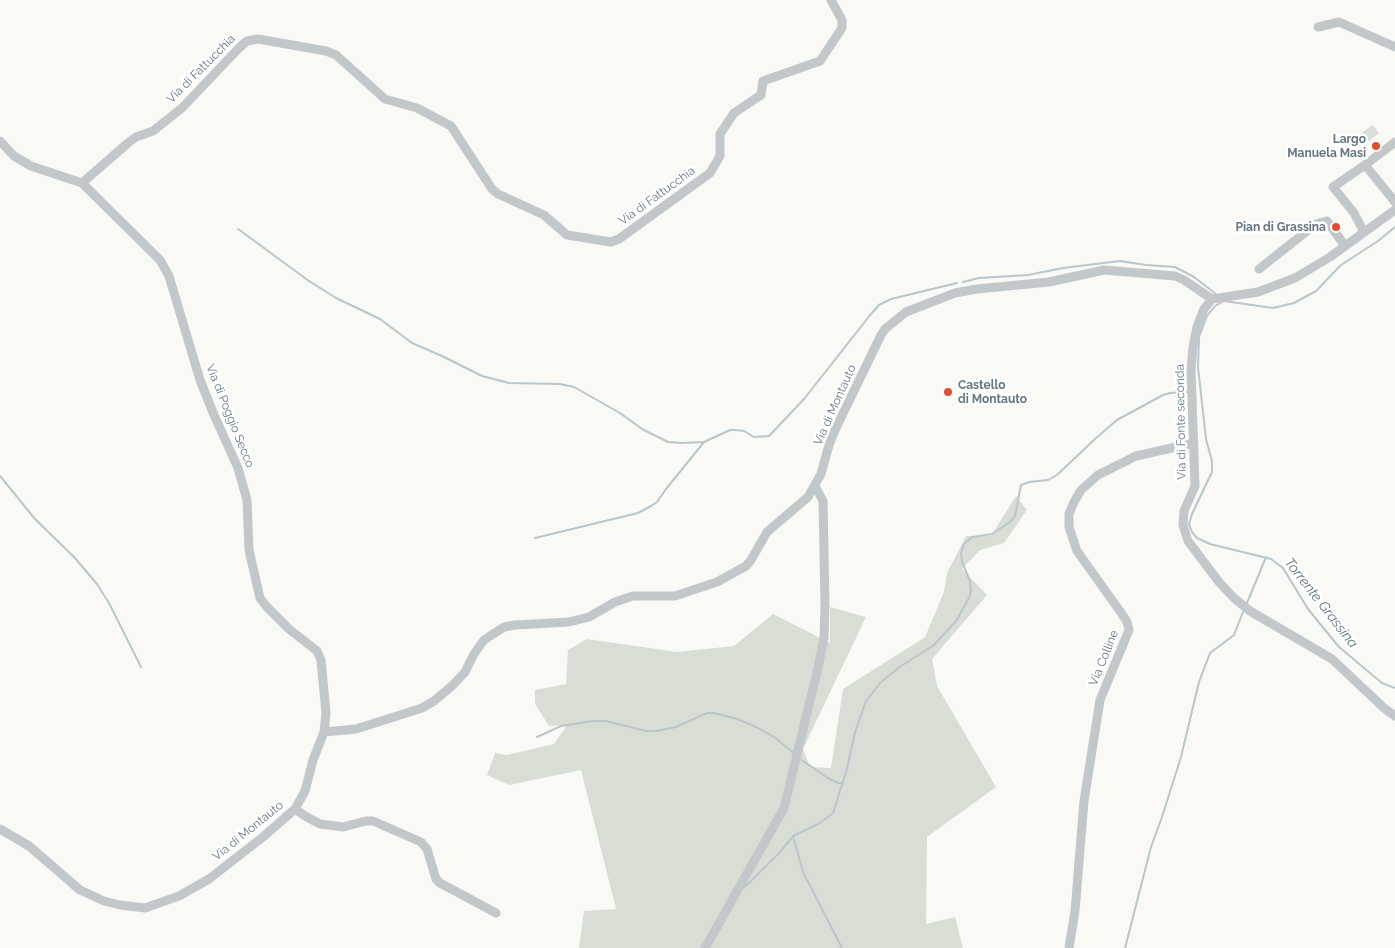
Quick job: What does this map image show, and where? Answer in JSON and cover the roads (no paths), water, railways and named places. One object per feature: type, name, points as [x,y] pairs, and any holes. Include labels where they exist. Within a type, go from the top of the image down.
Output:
[{"type":"street","name":"Via di Fattucchia","points":[[82,183],[116,152],[136,137],[152,131],[182,108],[247,41],[258,39],[326,51],[336,55],[385,99],[417,108],[451,126],[492,190],[544,215],[567,235],[611,242],[619,239],[710,173],[720,156],[720,134],[734,113],[761,95],[763,81],[820,61],[842,28],[842,20],[831,0]]},
{"type":"street","points":[[1318,27],[1339,22],[1395,48]]},
{"type":"street","name":"Via di Poggio Secco","points":[[0,141],[14,156],[31,166],[82,183],[160,260],[169,276],[200,380],[238,468],[247,500],[249,550],[260,598],[285,625],[317,651],[320,660],[326,713],[324,732]]},
{"type":"street","points":[[1364,232],[1354,213],[1333,186],[1366,165],[1395,142]]},
{"type":"street","points":[[1366,165],[1395,202]]},
{"type":"street","points":[[1212,299],[1258,292],[1295,278],[1345,246],[1395,210]]},
{"type":"street","points":[[1259,269],[1316,224],[1326,221],[1345,246]]},
{"type":"street","name":"Via di Montauto","points":[[0,828],[29,846],[80,890],[104,901],[145,908],[179,896],[209,879],[263,837],[295,809],[305,792],[312,760],[324,732],[356,729],[422,708],[434,701],[465,672],[484,640],[504,627],[589,617],[615,602],[633,596],[675,596],[717,582],[746,566],[767,532],[808,497],[822,474],[829,445],[835,430],[884,329],[906,312],[956,293],[977,289],[1049,282],[1104,270],[1175,276],[1212,299]]},
{"type":"street","name":"Via di Fonte seconda","points":[[1212,299],[1204,309],[1197,327],[1193,347],[1191,369],[1195,486],[1184,512],[1183,525],[1188,541],[1219,582],[1234,598],[1250,611],[1332,659],[1395,716]]},
{"type":"street","name":"Via Colline","points":[[1069,948],[1075,911],[1084,801],[1100,700],[1129,630],[1122,614],[1077,551],[1069,527],[1069,514],[1082,490],[1098,474],[1136,456],[1194,443]]},
{"type":"street","points":[[706,948],[784,808],[818,668],[824,638],[825,604],[823,501],[815,486]]},
{"type":"street","points":[[295,809],[320,824],[343,827],[373,821],[421,842],[427,849],[436,879],[440,883],[496,913]]},
{"type":"waterway","name":"Torrente Grassina","points":[[1395,227],[1378,241],[1341,265],[1316,291],[1294,303],[1273,308],[1224,301],[1215,306],[1207,316],[1199,337],[1198,367],[1206,439],[1212,461],[1212,472],[1189,524],[1197,538],[1210,544],[1271,559],[1283,568],[1308,609],[1339,647],[1382,683],[1395,688]]},
{"type":"waterway","points":[[238,229],[309,281],[336,298],[380,319],[412,343],[482,376],[509,383],[560,384],[574,387],[620,413],[642,429],[668,442],[704,442],[730,430],[744,431],[754,437],[769,436],[804,399],[879,305],[891,299],[957,283]]},
{"type":"waterway","points":[[963,282],[979,278],[1028,275],[1063,268],[1120,261],[1175,267],[1194,277],[1216,294]]},
{"type":"waterway","points":[[744,888],[780,852],[793,836],[820,823],[833,813],[847,769],[855,732],[866,701],[880,683],[898,668],[934,645],[956,621],[971,591],[970,581],[962,562],[961,553],[964,544],[972,537],[992,534],[1010,522],[1015,516],[1021,485],[1048,480],[1057,475],[1117,420],[1163,395],[1189,392]]},
{"type":"waterway","points":[[535,538],[638,513],[651,506],[657,502],[704,442]]},
{"type":"waterway","points":[[0,476],[35,519],[75,558],[97,584],[109,603],[141,667]]},
{"type":"waterway","points":[[1247,603],[1266,557]]},
{"type":"waterway","points":[[1125,948],[1151,847],[1181,757],[1199,682],[1210,653],[1234,635],[1243,612]]},
{"type":"waterway","points":[[537,737],[561,726],[593,721],[606,721],[646,731],[656,731],[676,727],[707,713],[714,713],[737,719],[756,727],[774,737],[795,754]]},
{"type":"waterway","points":[[800,759],[828,778],[838,783],[843,783]]},
{"type":"waterway","points":[[793,836],[803,872],[842,948]]},
{"type":"place","name":"Largo Manuela Masi","points":[[1376,146]]},
{"type":"place","name":"Pian di Grassina","points":[[1336,227]]},
{"type":"place","name":"Castello di Montauto","points":[[948,392]]}]
